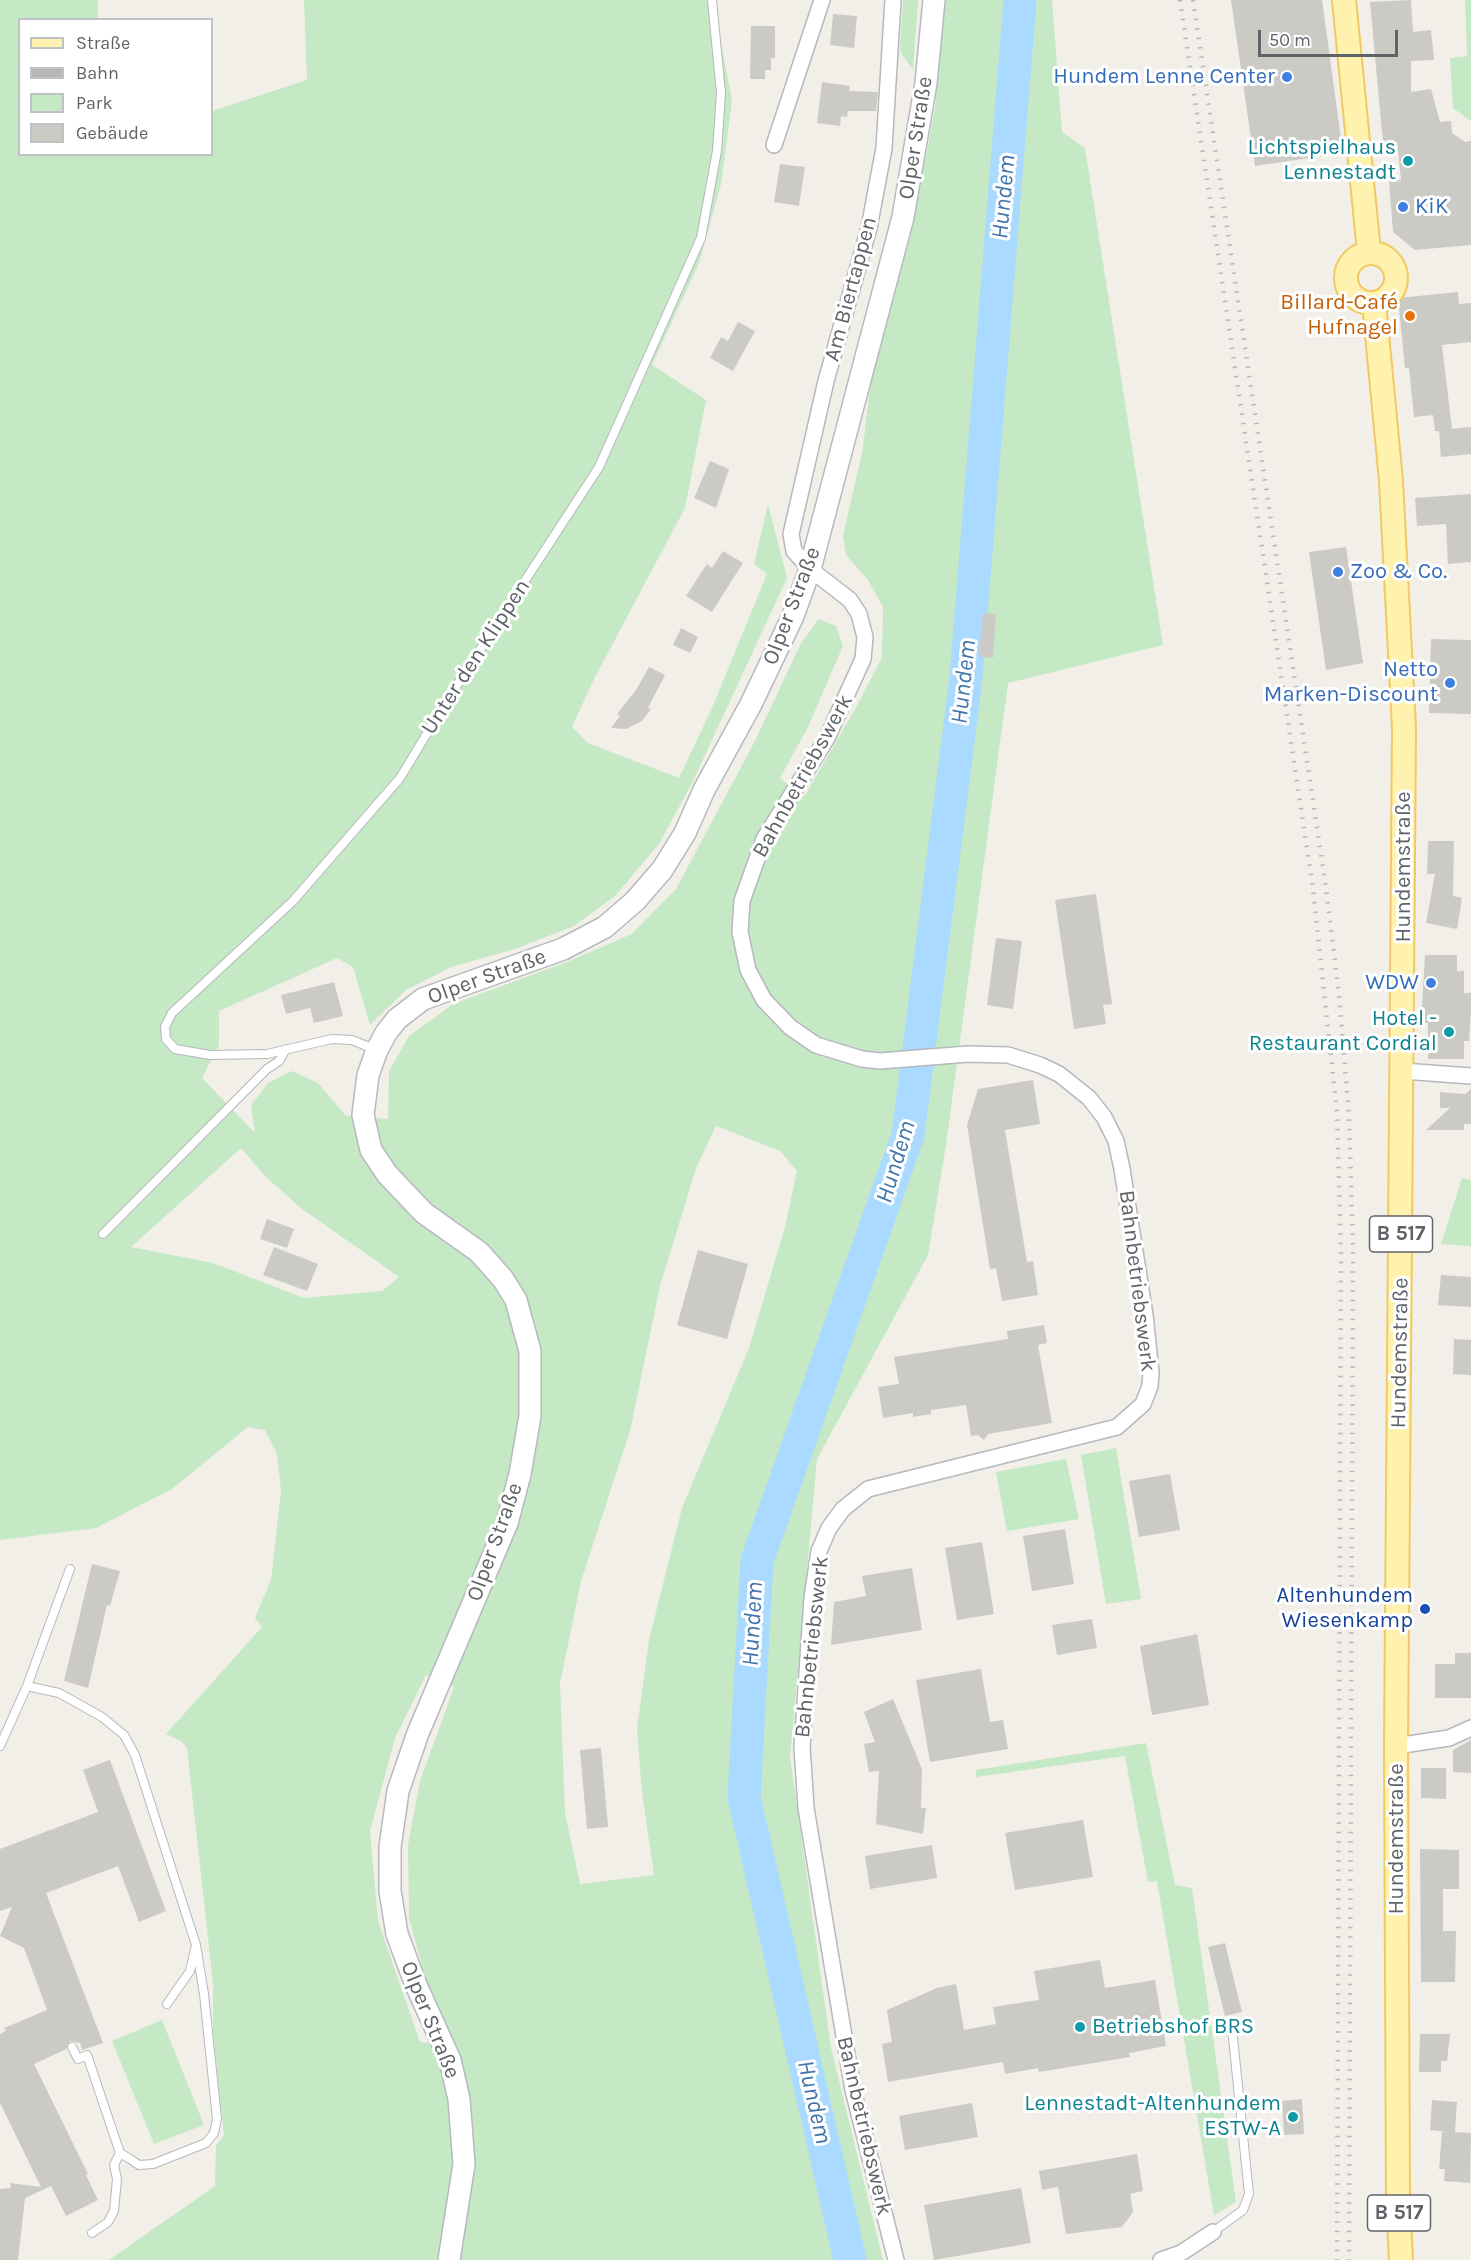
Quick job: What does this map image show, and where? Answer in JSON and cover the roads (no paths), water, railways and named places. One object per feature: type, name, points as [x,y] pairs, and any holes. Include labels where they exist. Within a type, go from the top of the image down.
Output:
[{"type":"main road","name":"Olper Straße","points":[[449,2260],[464,2164],[459,2099],[450,2060],[416,1985],[397,1934],[390,1891],[390,1847],[398,1791],[418,1733],[507,1523],[526,1446],[532,1383],[530,1351],[516,1300],[503,1279],[479,1252],[424,1213],[387,1174],[371,1150],[363,1115],[364,1095],[376,1050],[397,1019],[423,999],[563,949],[605,927],[635,901],[662,870],[685,833],[704,790],[751,704],[779,646],[810,569],[903,217],[926,83],[934,0]]},
{"type":"main road","points":[[1344,0],[1369,252]]},
{"type":"main road","points":[[1369,252],[1377,253],[1391,261],[1397,275],[1394,291],[1382,301],[1374,303],[1359,300],[1348,288],[1346,280],[1347,272],[1354,259],[1369,252]]},
{"type":"main road","name":"Hundemstraße","points":[[1374,303],[1390,465],[1403,698],[1403,1071],[1396,1746],[1398,2202],[1401,2260]]},
{"type":"street","points":[[774,145],[822,0]]},
{"type":"street","name":"Am Biertappen","points":[[810,569],[794,550],[791,534],[826,381],[859,268],[880,171],[885,135],[893,0]]},
{"type":"street","name":"Bahnbetriebswerk","points":[[810,569],[850,600],[859,614],[865,637],[863,659],[827,738],[764,839],[742,901],[740,932],[748,970],[764,1000],[790,1027],[816,1045],[880,1061],[968,1054],[1008,1055],[1040,1065],[1075,1086],[1104,1117],[1116,1142],[1145,1315],[1151,1372],[1150,1386],[1143,1404],[1117,1427],[868,1489],[843,1509],[829,1528],[819,1551],[812,1598],[802,1747],[806,1808],[853,2090],[896,2260]]},
{"type":"street","points":[[1403,1071],[1471,1076]]},
{"type":"street","points":[[1396,1746],[1449,1738],[1471,1728]]},
{"type":"street","points":[[1161,2260],[1181,2253],[1213,2232]]},
{"type":"lane","name":"Unter den Klippen","points":[[376,1050],[352,1040],[332,1039],[267,1054],[210,1055],[175,1049],[166,1040],[165,1027],[172,1013],[293,901],[400,778],[446,702],[599,467],[701,238],[717,151],[721,93],[712,0]]},
{"type":"lane","points":[[103,1234],[267,1070],[279,1061],[286,1049]]},
{"type":"lane","points":[[0,1746],[27,1686],[70,1569]]},
{"type":"lane","points":[[27,1686],[59,1693],[81,1704],[124,1735],[135,1755],[190,1919],[196,1945],[204,1994],[217,2119],[214,2133],[206,2143],[153,2164],[139,2165],[120,2153],[87,2055],[78,2059],[72,2047]]},
{"type":"lane","points":[[167,2004],[190,1971],[196,1945]]},
{"type":"lane","points":[[1213,2232],[1243,2210],[1250,2194],[1232,2028]]},
{"type":"lane","points":[[1242,2106],[1264,2104]]},
{"type":"lane","points":[[92,2233],[108,2222],[114,2211],[117,2179],[114,2165],[120,2153]]},
{"type":"waterway","name":"Hundem","points":[[850,2260],[744,1797],[757,1561],[908,1135],[966,678],[1020,0]]},
{"type":"railway","points":[[1180,0],[1313,889],[1337,1112],[1341,1252],[1337,2260]]},
{"type":"railway","points":[[1193,0],[1326,888],[1339,995],[1349,1116],[1353,1247],[1349,2260]]},
{"type":"place","name":"Hundem Lenne Center","points":[[1287,77]]},
{"type":"place","name":"Lichtspielhaus Lennestadt","points":[[1408,161]]},
{"type":"place","name":"KiK","points":[[1403,207]]},
{"type":"place","name":"Billard-Café Hufnagel","points":[[1410,316]]},
{"type":"place","name":"Zoo & Co.","points":[[1338,572]]},
{"type":"place","name":"Netto Marken-Discount","points":[[1450,683]]},
{"type":"place","name":"WDW","points":[[1431,983]]},
{"type":"place","name":"Hotel - Restaurant Cordial","points":[[1449,1032]]},
{"type":"place","name":"Altenhundem Wiesenkamp","points":[[1425,1609]]},
{"type":"place","name":"Betriebshof BRS","points":[[1080,2027]]},
{"type":"place","name":"Lennestadt-Altenhundem ESTW-A","points":[[1293,2117]]}]
